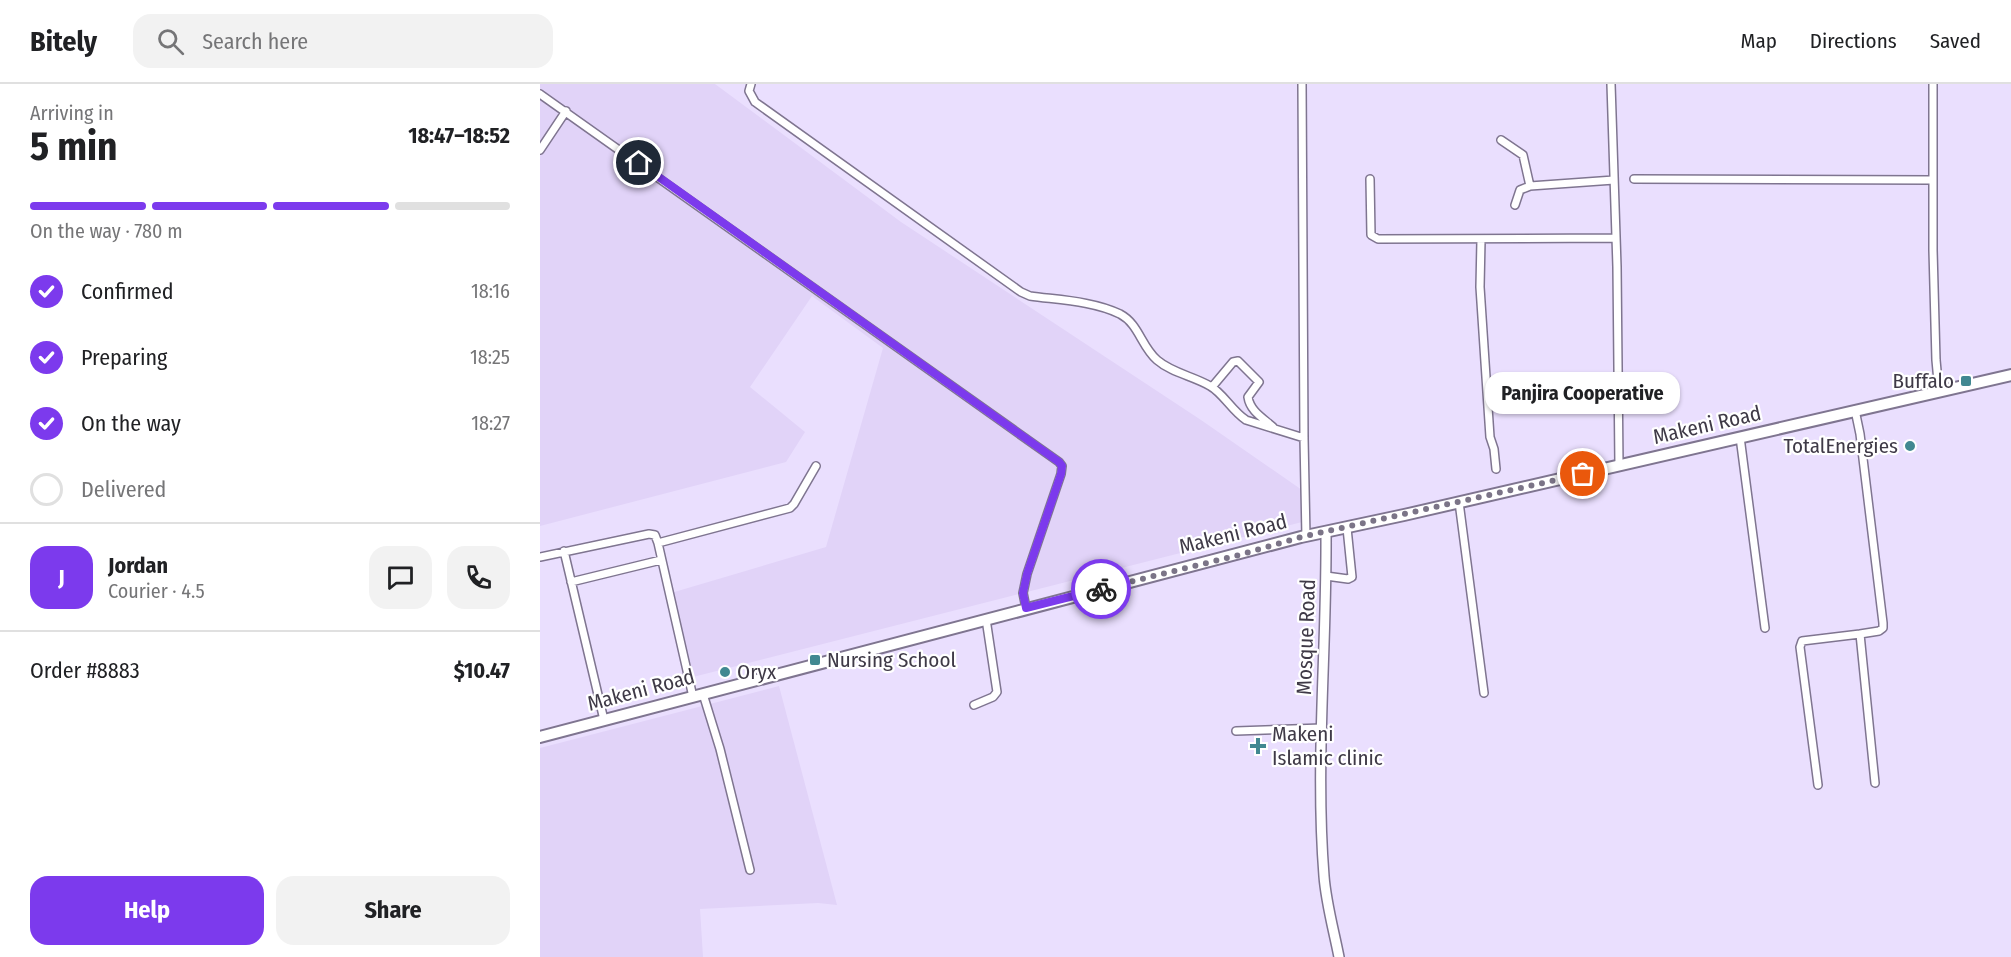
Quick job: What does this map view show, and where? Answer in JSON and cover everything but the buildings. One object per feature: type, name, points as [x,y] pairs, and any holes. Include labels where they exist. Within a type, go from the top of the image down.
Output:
[{"type":"main road","name":"Makeni Road","points":[[540,736],[1301,537],[2011,375]]},
{"type":"street","points":[[750,84],[749,91],[755,102],[1021,292],[1030,296],[1094,305],[1120,314],[1134,325],[1147,348],[1158,361],[1212,387],[1239,416],[1304,438]]},
{"type":"street","points":[[1302,84],[1306,537]]},
{"type":"street","points":[[1611,84],[1616,238],[1618,466]]},
{"type":"street","points":[[1933,84],[1932,180],[1936,360],[1939,392]]},
{"type":"street","points":[[540,94],[1059,462],[1062,466],[1061,474],[1025,581],[1023,593],[1026,608]]},
{"type":"street","points":[[540,150],[566,111]]},
{"type":"street","points":[[1501,140],[1523,155],[1530,186]]},
{"type":"street","points":[[1370,179],[1371,235],[1378,239],[1616,238]]},
{"type":"street","points":[[1634,179],[1932,180]]},
{"type":"street","points":[[1515,205],[1520,190],[1530,186],[1614,180]]},
{"type":"street","points":[[1481,240],[1480,287],[1490,436],[1496,469]]},
{"type":"street","points":[[1212,387],[1233,362],[1238,361],[1259,382],[1248,397],[1252,410],[1277,429]]},
{"type":"street","points":[[1818,784],[1800,647],[1802,641],[1879,631],[1883,628],[1860,434],[1855,410]]},
{"type":"street","points":[[1740,437],[1765,628]]},
{"type":"street","points":[[658,543],[790,508],[795,504],[816,466]]},
{"type":"street","points":[[1459,502],[1484,693]]},
{"type":"street","points":[[1326,576],[1348,579],[1352,577],[1347,528]]},
{"type":"street","name":"Mosque Road","points":[[1326,532],[1322,728],[1324,879],[1340,957]]},
{"type":"street","points":[[540,557],[649,534],[655,535],[698,696],[720,750],[750,870]]},
{"type":"street","points":[[564,551],[604,720]]},
{"type":"street","points":[[571,582],[661,560]]},
{"type":"street","points":[[974,705],[993,697],[997,692],[986,619]]},
{"type":"street","points":[[1860,634],[1875,783]]},
{"type":"street","points":[[1236,731],[1322,728]]},
{"type":"shaded area","points":[[540,84],[715,84],[901,222],[1201,420],[1302,490],[1302,522],[689,678],[671,593],[826,547],[883,348],[812,296],[750,387],[805,432],[786,462],[540,526]]},
{"type":"shaded area","points":[[779,686],[837,905],[818,903],[700,909],[703,957],[540,957],[540,748]]},
{"type":"way so far","points":[[1101,589],[1130,580],[1239,555],[1301,537],[1583,474]]},
{"type":"place","name":"Buffalo","points":[[1966,381]]},
{"type":"place","name":"TotalEnergies","points":[[1910,446]]},
{"type":"place","name":"Panjira Cooperative","points":[[1583,474]]},
{"type":"place","name":"Nursing School","points":[[815,660]]},
{"type":"place","name":"Oryx","points":[[725,672]]},
{"type":"place","name":"Makeni Islamic clinic","points":[[1258,746]]},
{"type":"route","points":[[639,163],[1059,462],[1062,466],[1061,474],[1027,574],[1023,593],[1026,608],[1101,589]]}]
